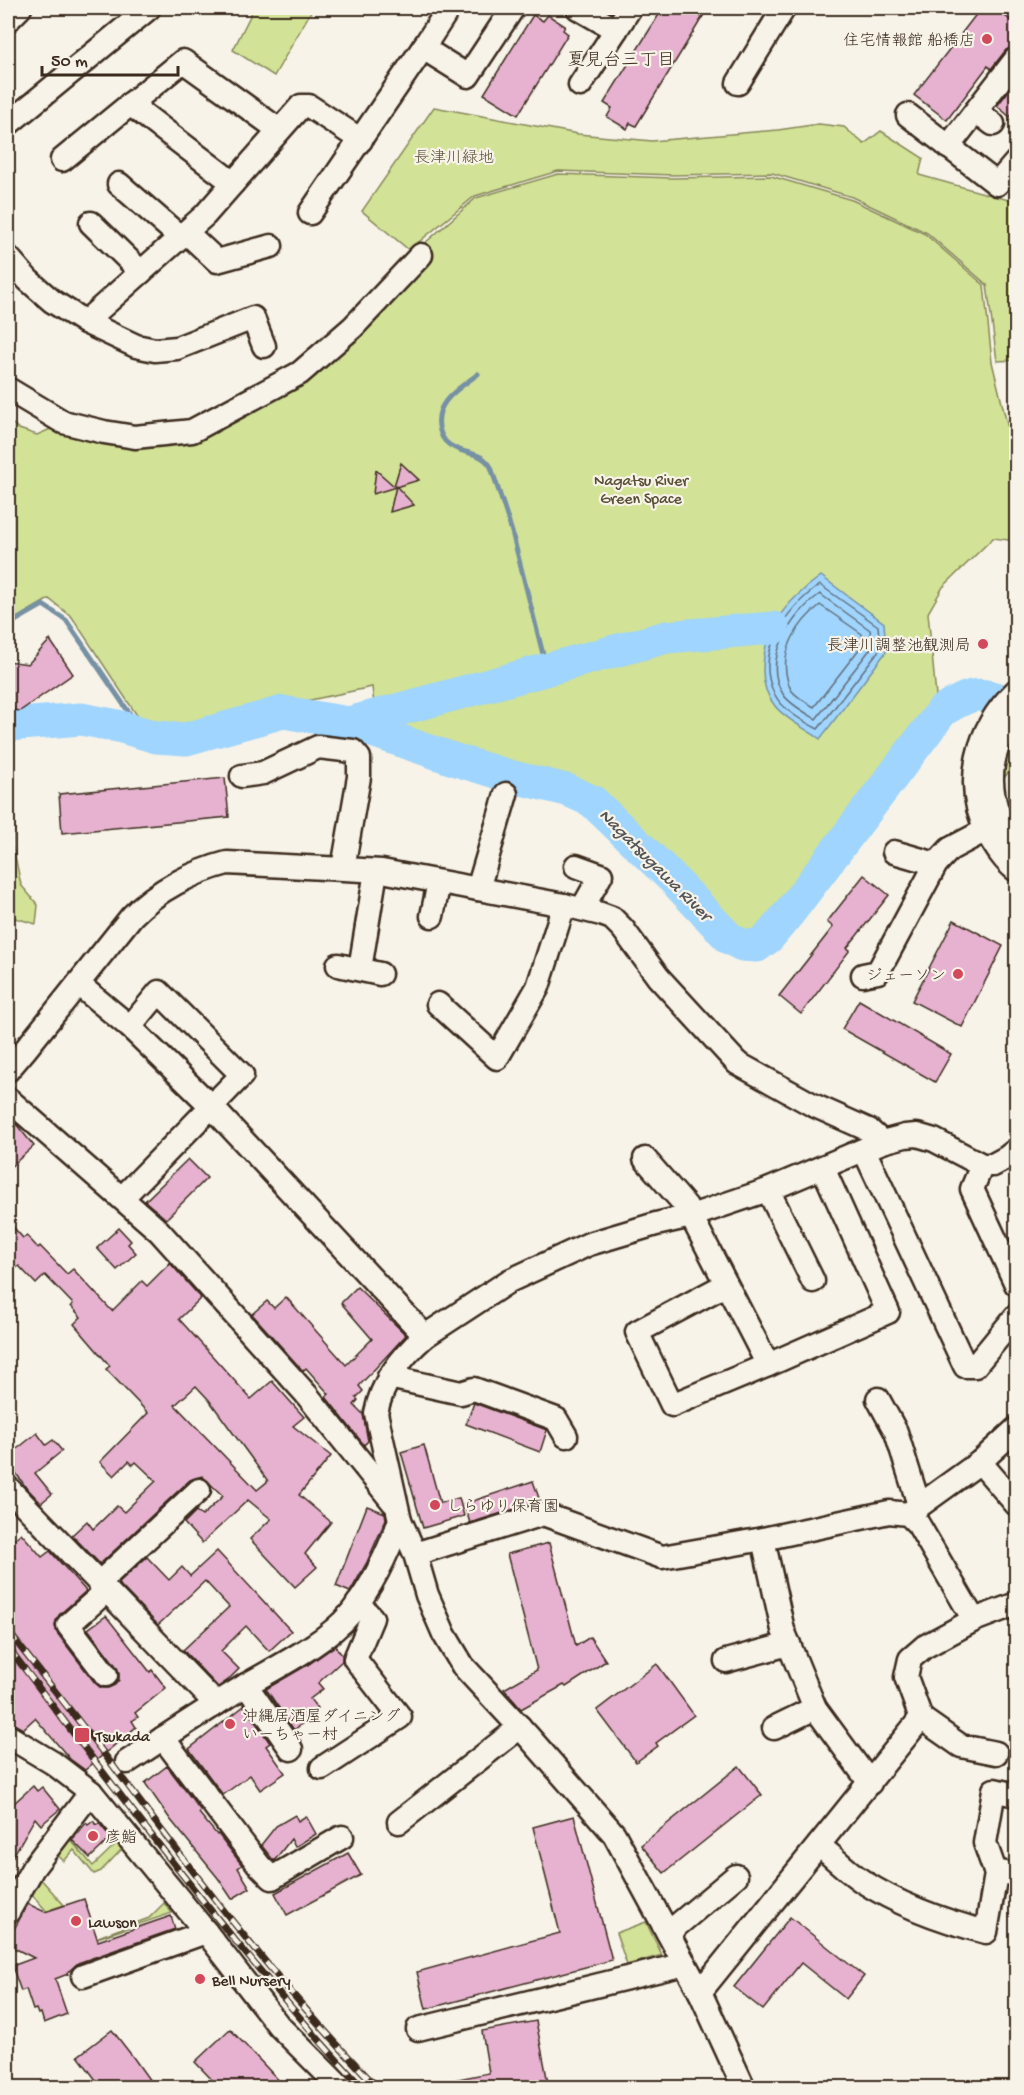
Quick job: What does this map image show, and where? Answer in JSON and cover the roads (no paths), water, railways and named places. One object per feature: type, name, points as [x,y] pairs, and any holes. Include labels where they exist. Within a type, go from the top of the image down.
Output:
[{"type":"street","points":[[8,20],[20,8]]},
{"type":"street","points":[[8,124],[150,8]]},
{"type":"street","points":[[310,213],[448,8]]},
{"type":"street","points":[[423,48],[468,76],[513,8]]},
{"type":"street","points":[[578,8],[616,30]]},
{"type":"street","points":[[580,85],[630,8]]},
{"type":"street","points":[[738,83],[784,8]]},
{"type":"street","points":[[948,147],[985,118],[1017,59]]},
{"type":"street","points":[[62,160],[183,61],[279,130]]},
{"type":"street","points":[[130,104],[233,183]]},
{"type":"street","points":[[85,322],[205,215],[301,106],[309,106],[361,140]]},
{"type":"street","points":[[908,115],[997,184],[1017,162]]},
{"type":"street","points":[[118,184],[217,261],[271,246]]},
{"type":"street","points":[[91,223],[141,272]]},
{"type":"street","points":[[8,389],[63,422],[104,432],[135,437],[192,431],[300,373],[353,327],[421,255]]},
{"type":"street","points":[[8,256],[28,280],[52,301],[85,322],[136,346],[155,350],[177,348],[253,318],[264,346]]},
{"type":"street","points":[[1012,707],[983,737],[974,778],[978,808],[986,830],[1008,864],[1017,870]]},
{"type":"street","points":[[1012,707],[992,767],[992,780],[996,809],[1017,845]]},
{"type":"street","points":[[242,776],[263,773],[318,747],[353,751],[359,758],[359,777],[343,868]]},
{"type":"street","points":[[478,889],[506,794]]},
{"type":"street","points":[[863,975],[878,972],[936,864],[950,849],[986,830]]},
{"type":"street","points":[[894,852],[936,864]]},
{"type":"street","points":[[8,1070],[132,915],[147,900],[212,867],[228,863],[376,871],[573,907],[612,918],[623,929],[658,977],[737,1063],[813,1105],[869,1130],[873,1146],[965,1366],[975,1366],[1017,1316]]},
{"type":"street","points":[[438,1004],[497,1058],[538,987],[573,907],[601,875],[576,866]]},
{"type":"street","points":[[338,965],[370,972],[376,871]]},
{"type":"street","points":[[432,916],[439,882]]},
{"type":"street","points":[[78,984],[130,1027],[212,1107],[424,1336]]},
{"type":"street","points":[[122,1198],[242,1075],[159,993],[130,1027]]},
{"type":"street","points":[[8,1099],[159,1231],[298,1386],[398,1513]]},
{"type":"street","points":[[744,2088],[700,1992],[614,1834],[463,1666],[435,1613],[398,1513],[376,1413],[379,1399],[389,1377],[412,1347],[424,1336],[509,1281],[589,1244],[691,1216],[768,1190],[873,1146],[905,1136],[917,1135],[934,1140],[982,1166],[993,1165],[1017,1150]]},
{"type":"street","points":[[645,1159],[686,1206],[768,1365]]},
{"type":"street","points":[[982,1166],[972,1189],[1017,1284]]},
{"type":"street","points":[[725,1285],[637,1332],[672,1405],[888,1312],[823,1168]]},
{"type":"street","points":[[768,1190],[813,1281]]},
{"type":"street","points":[[389,1377],[461,1393],[474,1389],[556,1419],[566,1437]]},
{"type":"street","points":[[878,1399],[896,1432],[918,1524],[974,1620]]},
{"type":"street","points":[[415,1554],[543,1514],[662,1557],[914,1509],[980,1462],[1017,1429]]},
{"type":"street","points":[[980,1462],[1017,1504]]},
{"type":"street","points":[[105,1675],[68,1625],[199,1490]]},
{"type":"street","points":[[9,1494],[216,1704]]},
{"type":"street","points":[[127,1762],[246,1685],[310,1647],[350,1615],[389,1552],[398,1513]]},
{"type":"street","points":[[763,1539],[783,1630],[815,1708],[870,1783]]},
{"type":"street","points":[[322,1768],[400,1717],[355,1659],[372,1618],[358,1603]]},
{"type":"street","points":[[996,1753],[961,1746],[921,1718],[906,1677],[910,1659],[924,1647],[974,1620],[1017,1604]]},
{"type":"street","points":[[726,1661],[789,1644]]},
{"type":"street","points":[[246,1685],[291,1749]]},
{"type":"street","points":[[774,1728],[815,1708]]},
{"type":"street","points":[[700,1992],[921,1718]]},
{"type":"street","points":[[399,1822],[520,1727]]},
{"type":"street","points":[[8,1736],[53,1762],[91,1792],[206,1932],[279,2026],[340,2088]]},
{"type":"street","points":[[163,1738],[259,1865],[272,1878],[342,1837]]},
{"type":"street","points":[[819,1845],[860,1880],[883,1893],[952,1923],[986,1932],[996,1874],[1006,1873],[985,1843],[994,1790],[1017,1795]]},
{"type":"street","points":[[8,1912],[33,1868],[91,1792]]},
{"type":"street","points":[[668,1933],[736,1876]]},
{"type":"street","points":[[83,1976],[206,1932]]},
{"type":"street","points":[[418,2029],[685,1964]]},
{"type":"water","points":[[821,576],[884,623],[886,652],[820,739],[779,711],[766,689],[763,671],[767,641],[779,616],[798,595]]},
{"type":"waterway","points":[[478,374],[455,391],[443,405],[440,412],[440,431],[450,445],[479,456],[491,467],[512,532],[547,670]]},
{"type":"waterway","points":[[8,576],[11,583]]},
{"type":"waterway","points":[[8,625],[43,605],[66,620],[143,733]]},
{"type":"waterway","points":[[349,723],[667,637],[773,628]]},
{"type":"waterway","name":"Nagatsugawa River","points":[[8,725],[81,719],[118,726],[156,737],[186,739],[283,712],[349,723],[459,761],[567,790],[592,801],[672,878],[729,938],[742,945],[757,946],[769,937],[789,913],[942,711],[963,699],[978,695],[1016,705]]},
{"type":"railway","points":[[8,1631],[275,1974],[378,2088]]},
{"type":"railway","points":[[8,1647],[226,1929],[309,2029],[363,2088]]},
{"type":"place","name":"住宅情報館 船橋店","points":[[987,39]]},
{"type":"place","name":"長津川調整池観測局","points":[[983,644]]},
{"type":"place","name":"ジェーソン","points":[[958,974]]},
{"type":"place","name":"しらゆり保育園","points":[[435,1505]]},
{"type":"place","name":"沖縄居酒屋ダイニング いーちゃー村","points":[[230,1724]]},
{"type":"place","name":"Tsukada","points":[[82,1735]]},
{"type":"place","name":"彦鮨","points":[[93,1836]]},
{"type":"place","name":"Lawson","points":[[76,1921]]},
{"type":"place","name":"Bell Nursery","points":[[200,1979]]},
{"type":"district","name":"夏見台三丁目","points":[[621,59]]},
{"type":"park label","name":"長津川緑地","points":[[454,156]]},
{"type":"park label","name":"Nagatsu River Green Space","points":[[641,488]]}]
